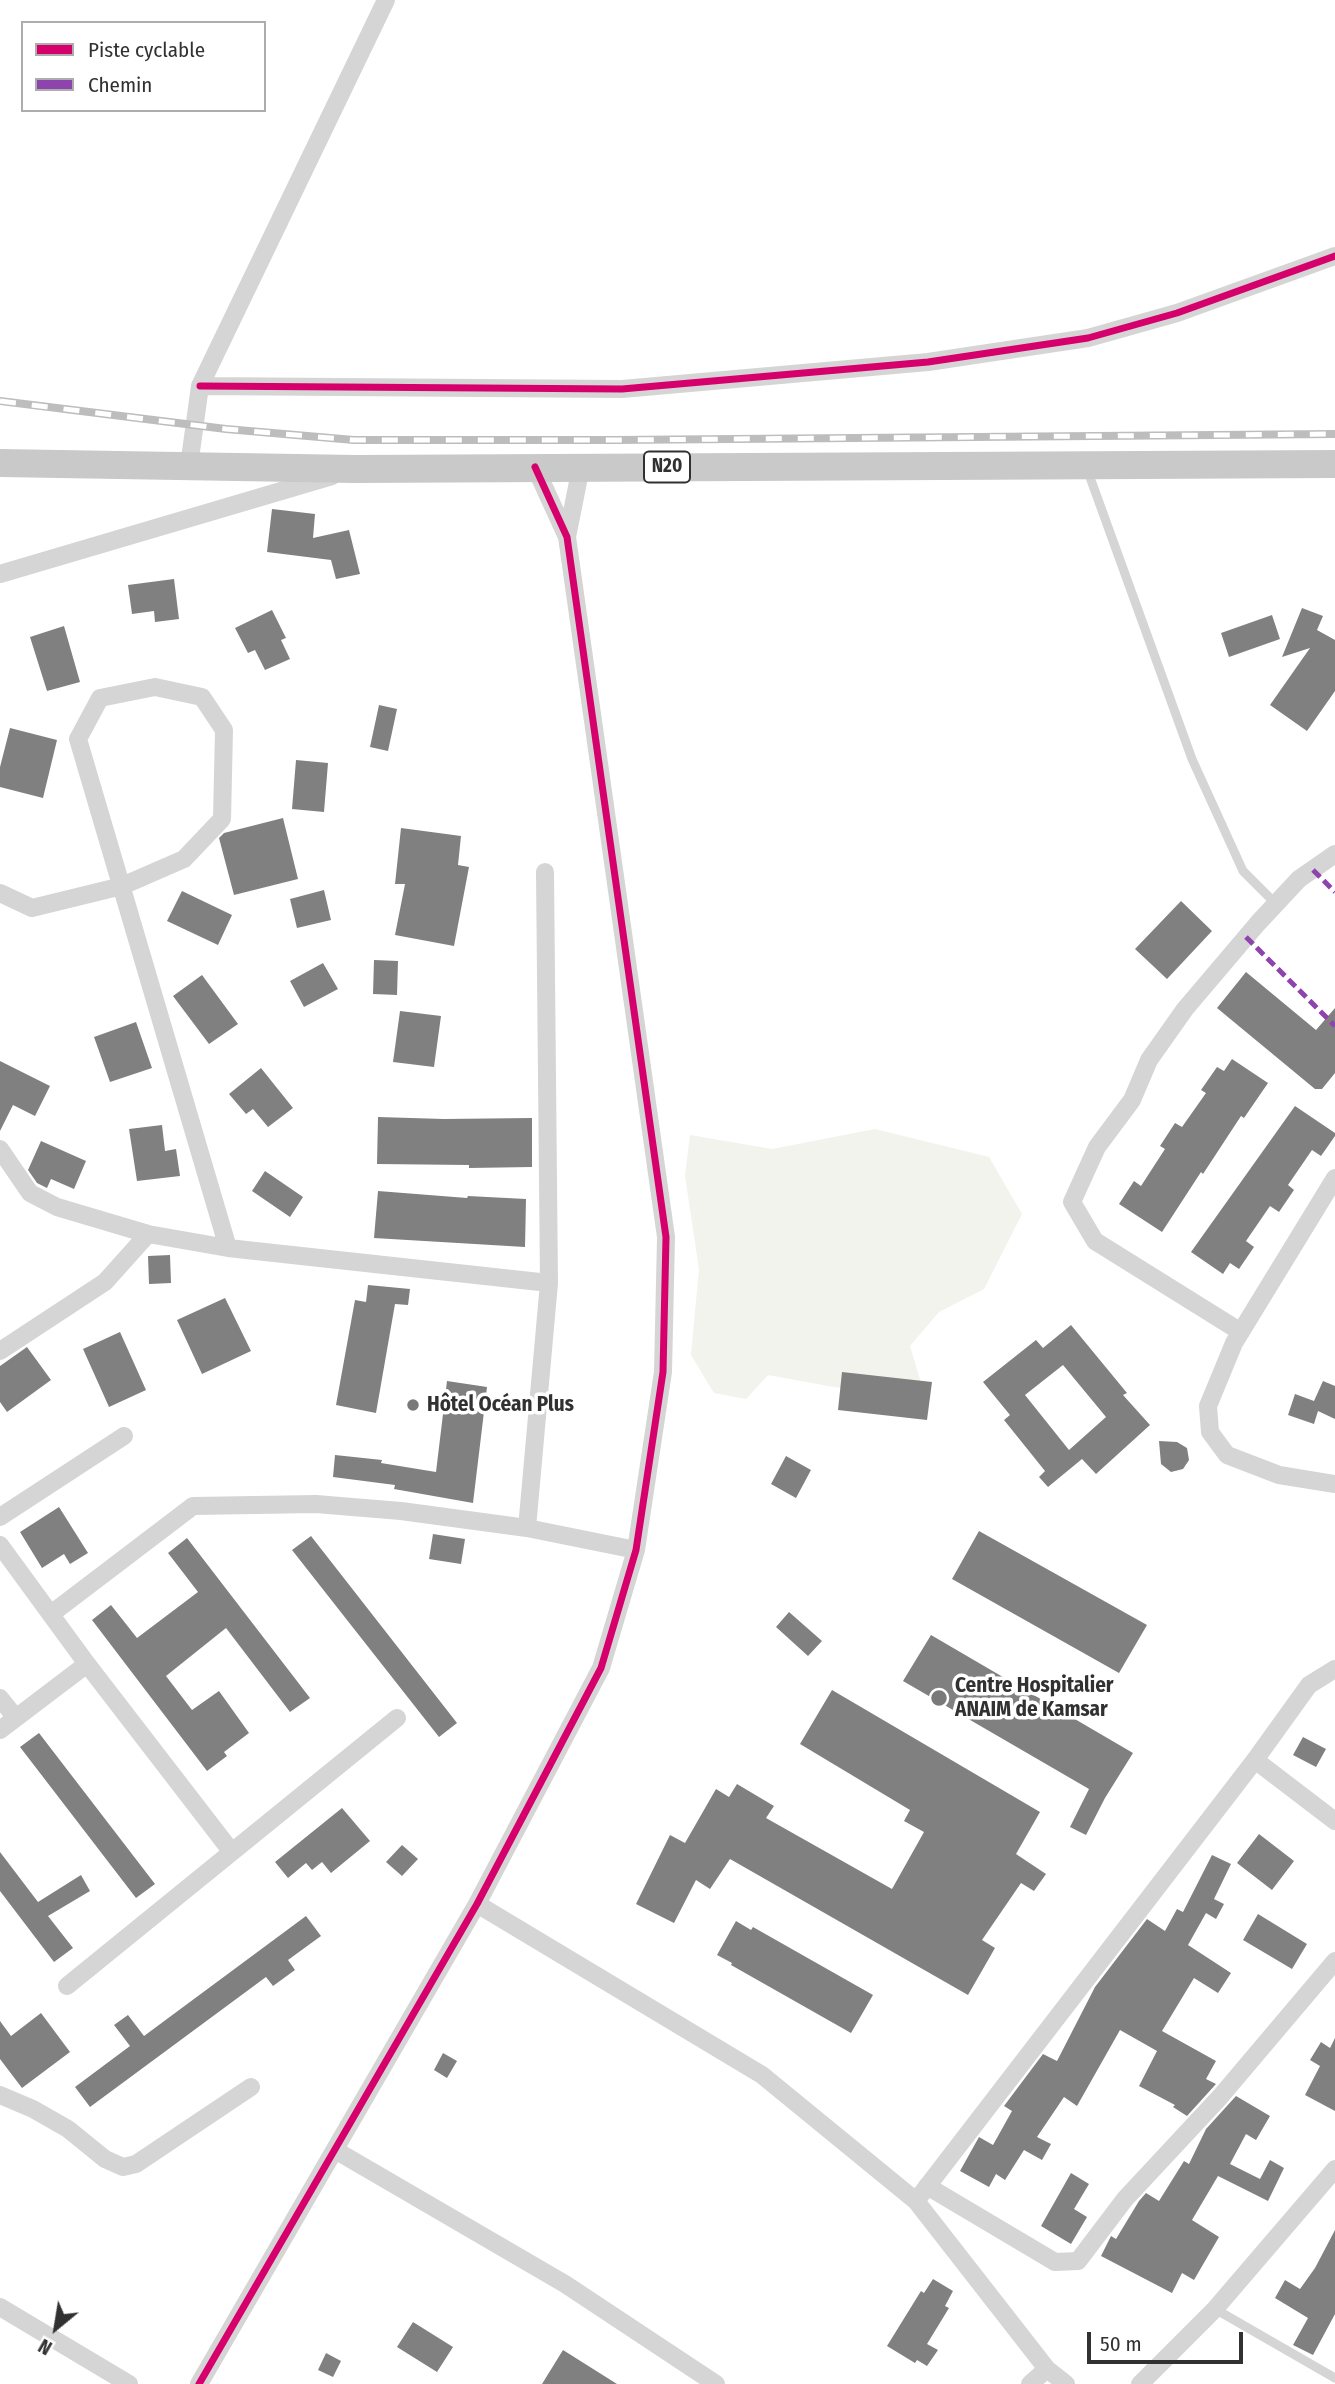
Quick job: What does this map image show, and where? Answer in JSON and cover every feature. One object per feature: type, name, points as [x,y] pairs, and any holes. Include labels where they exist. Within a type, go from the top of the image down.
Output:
[{"type":"main road","name":"N20","points":[[0,463],[355,469],[1335,464]]},
{"type":"street","points":[[189,466],[200,386],[386,0]]},
{"type":"street","points":[[200,386],[622,389],[928,362],[1088,338],[1177,313],[1335,256]]},
{"type":"street","points":[[199,2384],[477,1904],[601,1668],[636,1550],[663,1372],[666,1237],[567,537],[535,467]]},
{"type":"street","points":[[567,537],[581,467]]},
{"type":"street","points":[[0,574],[355,469]]},
{"type":"street","points":[[0,893],[32,908],[122,887],[184,859],[222,820],[224,730],[202,697],[155,687],[100,698],[78,739],[122,887],[228,1248]]},
{"type":"street","points":[[1241,1332],[1095,1241],[1072,1202],[1097,1147],[1132,1100],[1149,1060],[1185,1009],[1299,880],[1335,854]]},
{"type":"street","points":[[527,1528],[549,1283],[545,872]]},
{"type":"street","points":[[0,1149],[30,1193],[57,1207],[148,1234],[228,1248],[549,1283]]},
{"type":"street","points":[[1335,1178],[1241,1332],[1219,1375],[1208,1406],[1210,1432],[1227,1455],[1279,1475],[1335,1484]]},
{"type":"street","points":[[0,1350],[105,1282],[148,1234]]},
{"type":"street","points":[[0,1517],[124,1436]]},
{"type":"street","points":[[51,1614],[193,1506],[316,1504],[401,1511],[527,1528],[636,1550]]},
{"type":"street","points":[[0,1545],[231,1851]]},
{"type":"street","points":[[0,1730],[88,1664]]},
{"type":"street","points":[[916,2201],[1255,1760],[1308,1685],[1335,1669]]},
{"type":"street","points":[[0,1698],[16,1718]]},
{"type":"street","points":[[67,1986],[397,1718]]},
{"type":"street","points":[[1255,1760],[1335,1821]]},
{"type":"street","points":[[477,1904],[762,2075],[916,2201],[1047,2369],[1066,2384]]},
{"type":"street","points":[[927,2186],[1055,2262],[1078,2261],[1125,2199],[1220,2096],[1335,1961]]},
{"type":"street","points":[[0,2095],[33,2109],[68,2129],[105,2159],[123,2167],[136,2164],[251,2087]]},
{"type":"street","points":[[335,2150],[565,2284],[716,2384]]},
{"type":"street","points":[[1140,2384],[1215,2309],[1335,2169]]},
{"type":"street","points":[[0,2307],[129,2384]]},
{"type":"street","points":[[1030,2384],[1047,2369]]},
{"type":"lane","points":[[1085,464],[1192,759],[1243,872],[1276,904]]},
{"type":"lane","points":[[1215,2309],[1335,2378]]},
{"type":"shaded area","points":[[875,1129],[989,1157],[1022,1214],[984,1289],[939,1312],[910,1346],[921,1383],[905,1397],[768,1375],[746,1399],[714,1393],[691,1355],[699,1269],[685,1176],[690,1135],[772,1149]]},
{"type":"building","points":[[272,509],[315,514],[313,538],[349,530],[360,574],[336,579],[331,560],[267,552]]},
{"type":"building","points":[[174,579],[179,619],[155,622],[154,611],[132,614],[128,585]]},
{"type":"building","points":[[1302,608],[1323,616],[1317,630],[1335,640],[1335,691],[1307,731],[1270,705],[1310,648],[1282,657]]},
{"type":"building","points":[[272,610],[286,638],[281,640],[290,659],[265,670],[255,650],[248,653],[235,628]]},
{"type":"building","points":[[1272,615],[1280,639],[1229,657],[1221,633]]},
{"type":"building","points":[[64,626],[80,682],[47,691],[30,637]]},
{"type":"building","points":[[379,705],[397,709],[388,751],[370,747]]},
{"type":"building","points":[[10,728],[57,740],[43,798],[0,787],[0,767]]},
{"type":"building","points":[[296,760],[328,763],[324,812],[292,809]]},
{"type":"building","points":[[283,818],[298,879],[234,895],[219,838],[224,833]]},
{"type":"building","points":[[401,828],[461,836],[458,865],[469,867],[454,946],[395,935],[405,884],[395,884]]},
{"type":"building","points":[[324,890],[331,920],[297,928],[290,899]]},
{"type":"building","points":[[182,891],[232,915],[218,945],[167,921]]},
{"type":"building","points":[[1181,901],[1212,931],[1167,979],[1135,949]]},
{"type":"building","points":[[374,960],[398,961],[397,995],[373,994]]},
{"type":"building","points":[[323,963],[338,989],[304,1007],[290,981]]},
{"type":"building","points":[[1246,972],[1316,1030],[1335,1008],[1335,1073],[1322,1089],[1315,1089],[1217,1008]]},
{"type":"building","points":[[202,975],[238,1024],[209,1044],[173,996]]},
{"type":"building","points":[[400,1011],[441,1016],[434,1067],[393,1062]]},
{"type":"building","points":[[136,1022],[152,1068],[110,1082],[94,1037]]},
{"type":"building","points":[[1232,1059],[1268,1083],[1244,1118],[1241,1116],[1203,1174],[1201,1172],[1162,1232],[1119,1204],[1134,1181],[1141,1186],[1165,1149],[1160,1146],[1175,1123],[1182,1127],[1206,1093],[1201,1090],[1217,1067],[1224,1071]]},
{"type":"building","points":[[0,1061],[50,1086],[35,1116],[13,1105],[0,1131]]},
{"type":"building","points":[[261,1068],[293,1108],[268,1127],[253,1109],[246,1114],[229,1094]]},
{"type":"building","points":[[1295,1106],[1335,1133],[1335,1136],[1321,1156],[1312,1150],[1288,1185],[1294,1190],[1279,1212],[1270,1206],[1246,1241],[1254,1247],[1239,1269],[1230,1263],[1223,1274],[1191,1252]]},
{"type":"building","points":[[378,1117],[532,1118],[532,1167],[469,1168],[469,1165],[377,1164]]},
{"type":"building","points":[[162,1125],[165,1151],[176,1149],[180,1176],[137,1181],[129,1129]]},
{"type":"building","points":[[41,1141],[86,1161],[74,1189],[51,1179],[47,1188],[37,1183],[28,1170]]},
{"type":"building","points":[[265,1171],[303,1197],[290,1217],[252,1191]]},
{"type":"building","points":[[378,1191],[467,1198],[526,1199],[525,1247],[374,1238]]},
{"type":"building","points":[[170,1255],[171,1283],[149,1284],[148,1256]]},
{"type":"building","points":[[368,1285],[410,1289],[408,1305],[395,1304],[376,1413],[336,1405],[355,1300],[366,1302]]},
{"type":"building","points":[[225,1298],[251,1351],[202,1374],[177,1320]]},
{"type":"building","points":[[1071,1325],[1127,1393],[1123,1395],[1150,1425],[1096,1474],[1082,1459],[1048,1487],[1039,1477],[1045,1471],[1004,1420],[1010,1415],[983,1382],[1036,1340],[1043,1348]],"holes":[[[1063,1365],[1106,1417],[1069,1450],[1025,1395]]]},
{"type":"building","points":[[120,1332],[146,1390],[109,1407],[83,1349]]},
{"type":"building","points":[[27,1347],[51,1380],[7,1412],[0,1402],[0,1366]]},
{"type":"building","points":[[842,1372],[932,1382],[927,1420],[838,1410]]},
{"type":"building","points":[[447,1381],[487,1387],[473,1503],[394,1489],[395,1485],[333,1477],[335,1455],[382,1460],[381,1463],[436,1472]]},
{"type":"building","points":[[1323,1381],[1335,1386],[1335,1419],[1318,1411],[1314,1424],[1288,1415],[1295,1394],[1314,1401]]},
{"type":"building","points":[[1159,1441],[1177,1442],[1187,1448],[1189,1460],[1183,1469],[1171,1472],[1161,1464]]},
{"type":"building","points":[[786,1456],[811,1470],[796,1498],[771,1484]]},
{"type":"building","points":[[59,1507],[88,1553],[70,1564],[64,1554],[42,1568],[20,1532]]},
{"type":"building","points":[[979,1531],[1147,1625],[1119,1673],[952,1579]]},
{"type":"building","points":[[433,1534],[465,1539],[461,1564],[429,1559]]},
{"type":"building","points":[[311,1536],[457,1723],[439,1737],[292,1550]]},
{"type":"building","points":[[187,1538],[310,1698],[290,1712],[226,1628],[166,1676],[192,1710],[219,1691],[249,1733],[224,1752],[227,1756],[207,1771],[92,1620],[111,1605],[137,1638],[198,1592],[168,1553]]},
{"type":"building","points":[[789,1612],[822,1641],[808,1656],[776,1627]]},
{"type":"building","points":[[931,1635],[1133,1753],[1086,1835],[1070,1827],[1089,1789],[903,1681]]},
{"type":"building","points":[[832,1690],[1040,1812],[1016,1854],[1046,1874],[1034,1891],[1021,1883],[982,1940],[995,1948],[968,1995],[730,1859],[710,1889],[696,1880],[674,1923],[636,1904],[670,1835],[685,1843],[716,1789],[729,1797],[737,1784],[774,1806],[766,1818],[892,1889],[924,1832],[904,1821],[910,1810],[800,1744]]},
{"type":"building","points":[[39,1733],[155,1884],[136,1898],[20,1747]]},
{"type":"building","points":[[1303,1737],[1326,1749],[1316,1767],[1293,1755]]},
{"type":"building","points":[[342,1808],[370,1841],[331,1873],[322,1862],[312,1870],[306,1863],[288,1878],[275,1862]]},
{"type":"building","points":[[1259,1834],[1294,1861],[1272,1890],[1237,1863]]},
{"type":"building","points":[[402,1845],[418,1859],[402,1876],[386,1862]]},
{"type":"building","points":[[0,1852],[38,1902],[81,1875],[90,1891],[48,1916],[73,1948],[54,1962],[0,1891]]},
{"type":"building","points":[[1212,1855],[1231,1864],[1214,1899],[1224,1904],[1216,1919],[1206,1913],[1188,1945],[1231,1973],[1218,1993],[1194,1978],[1162,2031],[1216,2061],[1206,2079],[1216,2084],[1187,2116],[1173,2107],[1175,2105],[1139,2086],[1157,2051],[1120,2030],[1077,2106],[1064,2097],[1037,2137],[1051,2144],[1042,2160],[1024,2150],[1005,2180],[996,2174],[989,2187],[960,2171],[979,2137],[993,2145],[1012,2111],[1004,2106],[1043,2054],[1057,2061],[1095,1987],[1147,1919],[1165,1931],[1177,1909],[1183,1912]]},
{"type":"building","points":[[1258,1914],[1307,1944],[1292,1969],[1243,1940]]},
{"type":"building","points":[[306,1916],[321,1936],[288,1960],[295,1970],[273,1986],[266,1977],[90,2107],[75,2087],[130,2046],[114,2025],[128,2015],[144,2036]]},
{"type":"building","points":[[736,1921],[751,1930],[753,1927],[873,1995],[851,2033],[717,1955]]},
{"type":"building","points":[[41,2013],[70,2052],[22,2088],[0,2059],[0,2021],[11,2036]]},
{"type":"building","points":[[1335,2038],[1335,2111],[1305,2095],[1320,2066],[1310,2060],[1321,2042],[1330,2048]]},
{"type":"building","points":[[443,2053],[457,2061],[447,2078],[434,2070]]},
{"type":"building","points":[[1236,2096],[1270,2116],[1256,2140],[1246,2134],[1230,2164],[1260,2179],[1270,2160],[1284,2168],[1268,2201],[1218,2176],[1192,2220],[1219,2237],[1194,2280],[1182,2273],[1172,2293],[1101,2256],[1111,2236],[1116,2239],[1146,2193],[1159,2201],[1184,2161],[1189,2164],[1206,2129]]},
{"type":"building","points":[[1071,2173],[1089,2184],[1074,2209],[1087,2217],[1071,2244],[1041,2226]]},
{"type":"building","points":[[1335,2230],[1335,2314],[1313,2355],[1293,2345],[1308,2318],[1275,2298],[1285,2280],[1300,2289],[1315,2268]]},
{"type":"building","points":[[933,2279],[953,2291],[945,2306],[949,2308],[927,2344],[938,2350],[927,2366],[917,2360],[915,2363],[887,2346],[921,2291],[924,2293]]},
{"type":"building","points":[[413,2322],[453,2347],[437,2372],[397,2347]]},
{"type":"building","points":[[563,2350],[617,2384],[542,2384]]},
{"type":"building","points":[[326,2353],[341,2361],[333,2377],[318,2370]]},
{"type":"railway","points":[[0,401],[226,429],[354,440],[1335,434]]},
{"type":"marked path","points":[[1313,870],[1335,892]]},
{"type":"marked path","points":[[1246,937],[1335,1026]]},
{"type":"cycle path","points":[[200,386],[622,389],[928,362],[1088,338],[1177,313],[1335,256]]},
{"type":"cycle path","points":[[199,2384],[477,1904],[601,1668],[636,1550],[663,1372],[666,1237],[567,537],[535,467]]},
{"type":"place","name":"Hôtel Océan Plus","points":[[413,1405]]},
{"type":"place","name":"Centre Hospitalier ANAIM de Kamsar","points":[[939,1698]]}]
